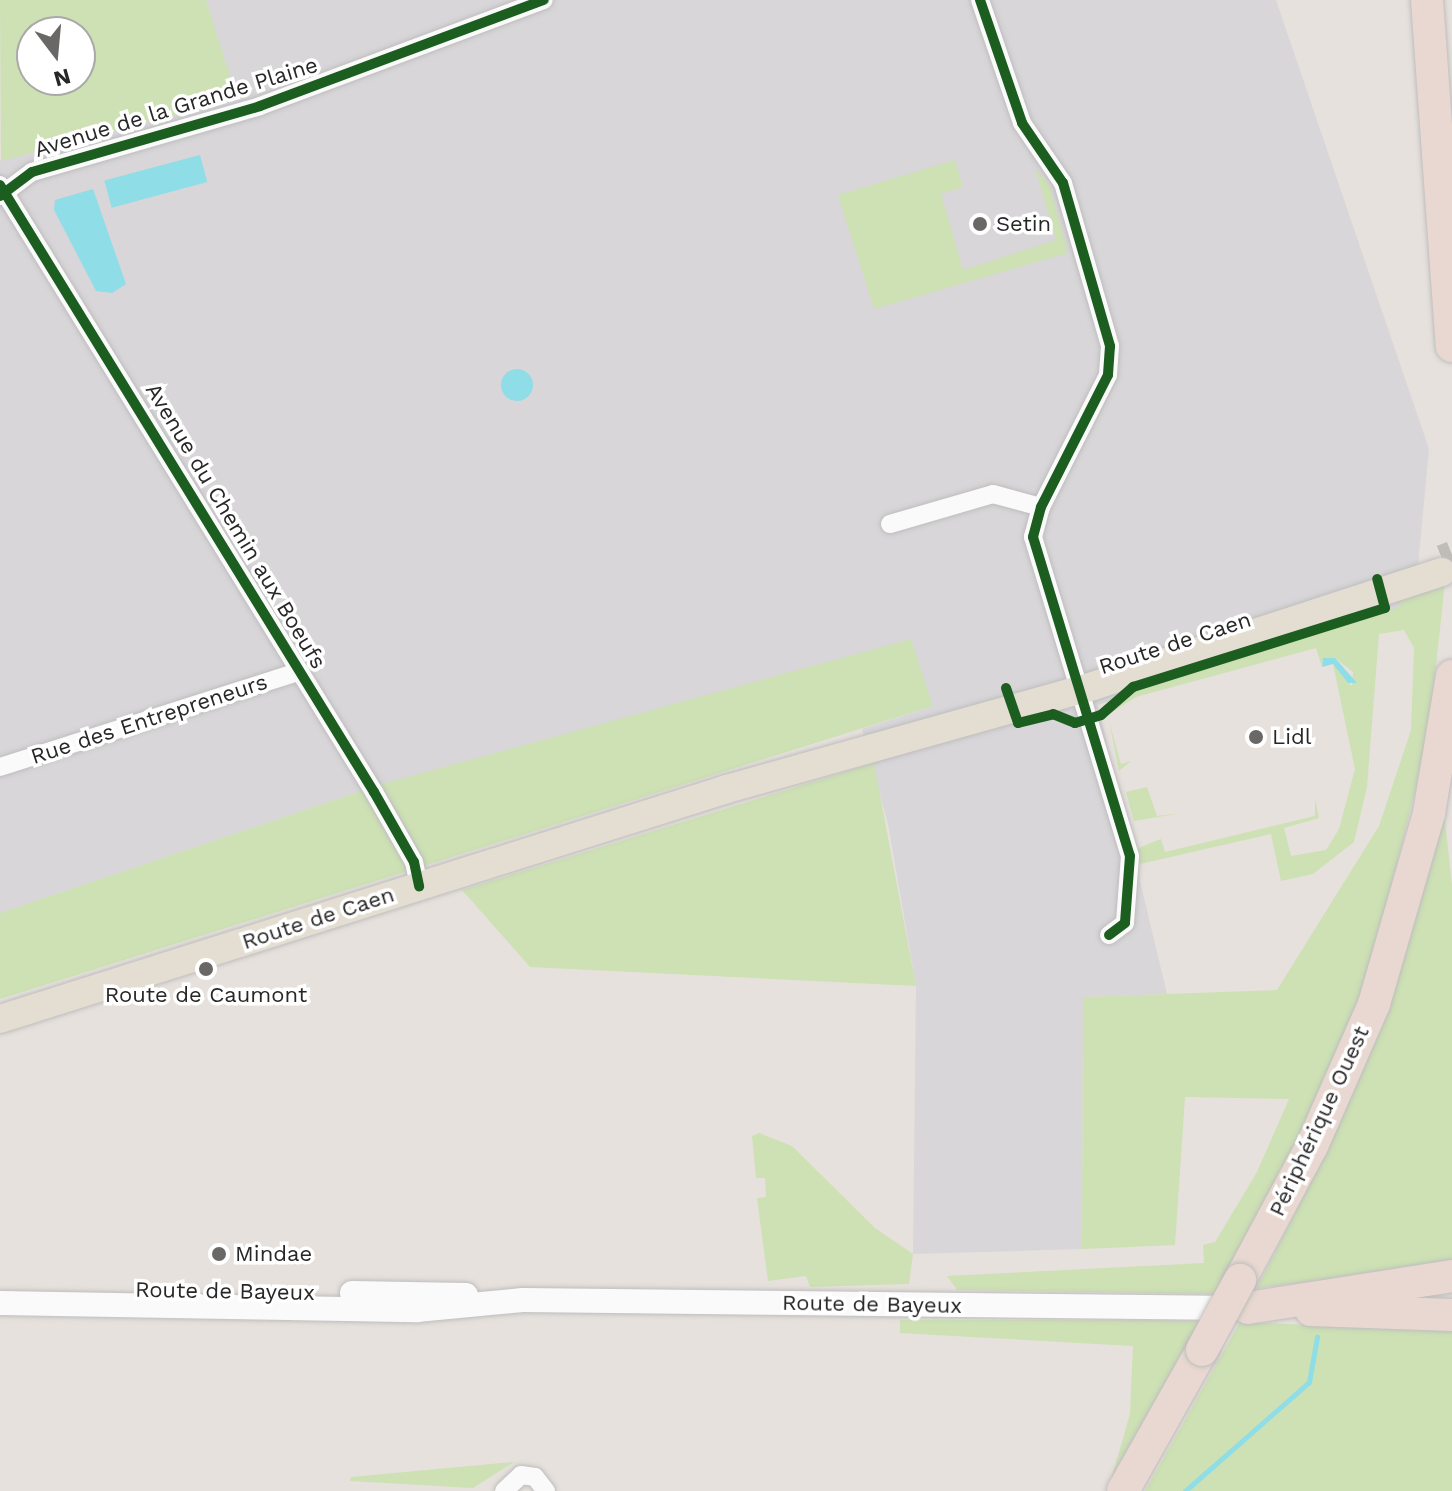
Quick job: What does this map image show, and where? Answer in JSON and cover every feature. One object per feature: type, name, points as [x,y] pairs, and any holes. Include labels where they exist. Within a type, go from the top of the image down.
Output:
[{"type":"highway","points":[[1427,0],[1452,346]]},
{"type":"highway","name":"Périphérique Ouest","points":[[1123,1491],[1202,1350],[1244,1294],[1374,1004],[1429,813],[1452,676]]},
{"type":"highway","points":[[1244,1294],[1452,1276]]},
{"type":"highway","points":[[1244,1294],[1452,1315]]},
{"type":"main road","name":"Route de Caen","points":[[0,1019],[727,789],[805,757],[1074,683],[1354,603],[1442,565],[1074,683]]},
{"type":"main road","name":"Route de Bayeux","points":[[0,1287],[425,1290],[496,1300]]},
{"type":"main road","name":"Route de Bayeux","points":[[0,1303],[417,1310],[496,1300],[1244,1294]]},
{"type":"street","name":"Avenue de la Grande Plaine","points":[[2,192],[32,172],[260,106],[544,0]]},
{"type":"street","points":[[980,0],[1022,123],[1063,183],[1110,346],[1108,375],[1041,507],[1034,549],[1130,856],[1125,923],[1109,935]]},
{"type":"street","name":"Avenue du Chemin aux Boeufs","points":[[2,192],[414,862],[419,886]]},
{"type":"street","points":[[890,524],[993,494],[1041,507]]},
{"type":"street","name":"Rue des Entrepreneurs","points":[[0,767],[298,672]]},
{"type":"street","points":[[504,1491],[521,1475],[535,1477],[546,1491]]},
{"type":"shaded area","points":[[206,0],[1276,0],[1429,449],[1414,608],[1098,705],[1167,994],[1083,997],[1082,1249],[913,1254],[916,986],[888,824],[862,729],[933,706],[382,784],[0,913],[0,160],[236,98]]},
{"type":"green space","points":[[0,0],[206,0],[237,98],[1,161]]},
{"type":"green space","points":[[955,160],[963,187],[941,194],[963,270],[1056,240],[1035,168],[1049,184],[1068,253],[874,309],[838,195]]},
{"type":"green space","points":[[1445,582],[1428,740],[1369,975],[1332,1080],[1218,1294],[957,1290],[947,1276],[1204,1263],[1203,1245],[1215,1242],[1257,1172],[1289,1099],[1185,1097],[1175,1245],[1082,1249],[1083,997],[1277,990],[1379,826],[1411,730],[1414,648],[1404,630],[1379,634],[1367,787],[1354,842],[1313,874],[1281,881],[1271,834],[1140,864],[1136,849],[1161,839],[1165,852],[1315,816],[1315,799],[1319,818],[1284,828],[1291,856],[1326,850],[1339,829],[1355,769],[1333,664],[1352,686],[1353,672],[1335,658],[1323,658],[1322,667],[1316,648],[1136,697],[1106,716],[1111,704],[1134,690],[1400,607],[1398,595]]},
{"type":"green space","points":[[911,639],[933,706],[0,999],[0,913],[382,784]]},
{"type":"green space","points":[[1109,721],[1121,764],[1131,761],[1119,771]]},
{"type":"green space","points":[[874,763],[916,986],[530,967],[462,890]]},
{"type":"green space","points":[[1147,787],[1157,816],[1182,813],[1134,821],[1126,792]]},
{"type":"green space","points":[[1439,818],[1445,820],[1452,886],[1452,1265],[1257,1288],[1323,1157]]},
{"type":"green space","points":[[759,1133],[792,1146],[875,1228],[913,1254],[909,1284],[810,1287],[806,1276],[768,1281],[757,1198],[766,1197],[765,1178],[756,1178],[752,1136]]},
{"type":"green space","points":[[900,1320],[1203,1321],[1108,1490],[1130,1414],[1133,1346],[900,1333]]},
{"type":"green space","points":[[1240,1322],[1452,1331],[1452,1491],[1145,1491]]},
{"type":"green space","points":[[514,1462],[473,1488],[350,1481],[351,1477]]},
{"type":"water","points":[[200,155],[207,182],[112,208],[104,181]]},
{"type":"water","points":[[93,189],[126,284],[112,293],[96,291],[54,210],[55,200]]},
{"type":"water","points":[[517,369],[528,374],[533,385],[528,396],[517,401],[506,396],[501,385],[506,374]]},
{"type":"water","points":[[1323,658],[1335,658],[1357,683],[1348,683],[1333,664],[1322,667]]},
{"type":"waterway","points":[[1185,1491],[1309,1382],[1317,1337]]},
{"type":"tunnel","points":[[1442,559],[1452,555]]},
{"type":"cycle path","points":[[0,196],[32,172],[260,106],[544,0]]},
{"type":"cycle path","points":[[980,0],[1022,123],[1063,183],[1110,346],[1108,375],[1041,507],[1033,537],[1130,856],[1125,923],[1109,935]]},
{"type":"cycle path","points":[[0,185],[374,792],[414,862],[419,886]]},
{"type":"cycle path","points":[[1006,688],[1018,723],[1053,714],[1075,723],[1101,715],[1133,687],[1385,608],[1377,579]]},
{"type":"place","name":"Setin","points":[[980,224]]},
{"type":"place","name":"Lidl","points":[[1256,737]]},
{"type":"place","name":"Route de Caumont","points":[[206,969]]},
{"type":"place","name":"Mindae","points":[[219,1254]]}]
